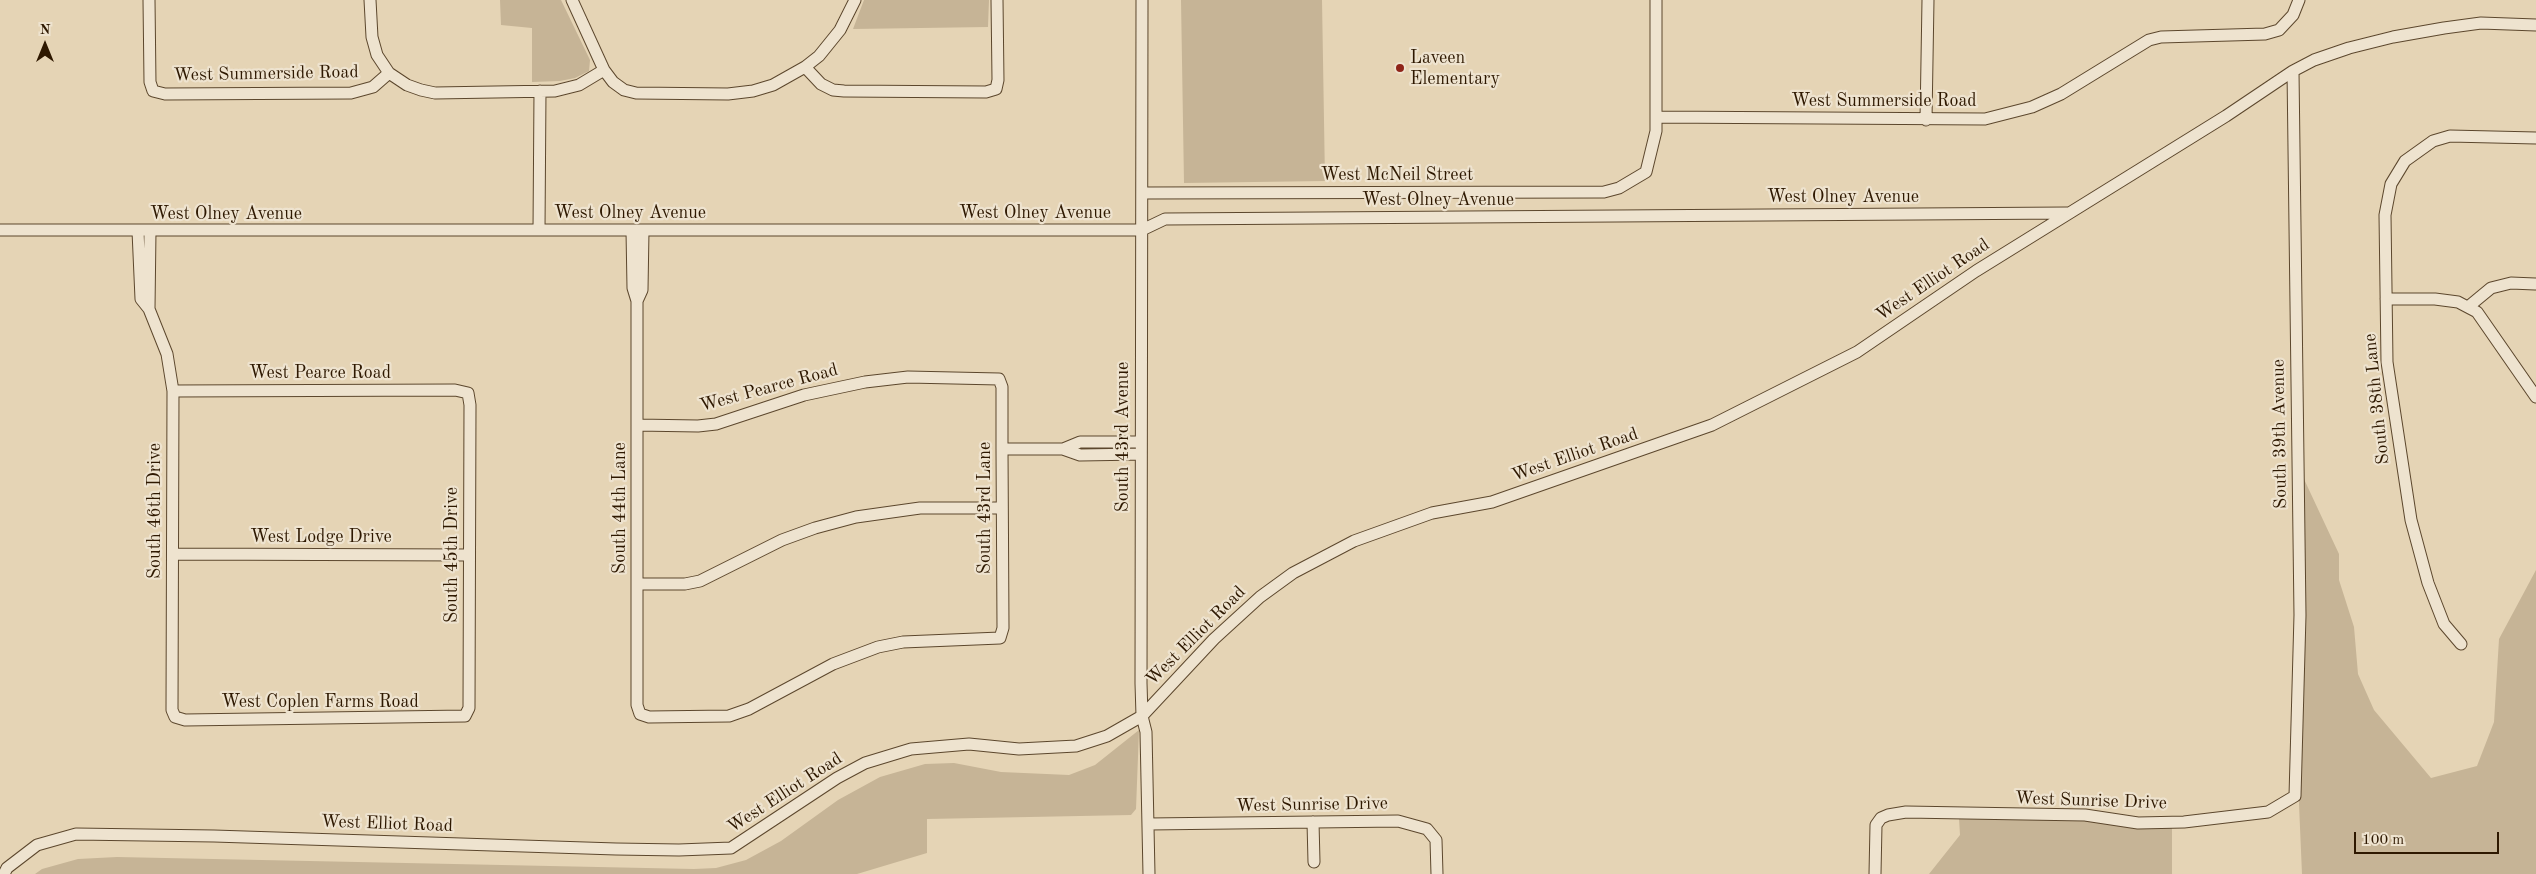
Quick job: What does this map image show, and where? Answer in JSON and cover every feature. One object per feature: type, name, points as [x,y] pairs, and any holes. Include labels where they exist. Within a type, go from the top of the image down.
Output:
[{"type":"street","name":"West Summerside Road","points":[[149,0],[150,82],[153,91],[165,94],[351,93],[373,87],[389,73]]},
{"type":"street","points":[[370,0],[372,37],[377,54],[389,73],[407,85],[435,93],[568,89],[589,80],[604,70]]},
{"type":"street","points":[[572,0],[604,70],[613,82],[624,90],[636,93],[740,93],[773,85],[805,67],[819,56],[840,30],[855,0]]},
{"type":"street","points":[[805,67],[821,84],[833,90],[844,92],[986,92],[996,89],[998,80],[997,0]]},
{"type":"street","name":"South 43rd Avenue","points":[[1142,0],[1142,716],[1146,732],[1150,874]]},
{"type":"street","points":[[1656,0],[1656,117]]},
{"type":"street","points":[[1926,120],[1928,0]]},
{"type":"street","name":"West Summerside Road","points":[[1656,117],[1967,120],[2008,114],[2061,94],[2149,40],[2161,37],[2265,34],[2279,30],[2294,15],[2299,0]]},
{"type":"street","name":"West Elliot Road","points":[[5,871],[37,845],[76,834],[276,838],[616,849],[679,850],[731,848],[837,778],[865,763],[912,749],[969,744],[1019,749],[1076,746],[1107,736],[1142,716],[1214,638],[1260,597],[1293,573],[1362,538],[1432,513],[1492,502],[1712,425],[1857,352],[1976,270],[2226,116],[2293,71],[2314,60],[2349,48],[2393,37],[2481,23],[2536,25]]},
{"type":"street","name":"South 39th Avenue","points":[[2293,71],[2300,615],[2295,796]]},
{"type":"street","points":[[540,91],[540,230]]},
{"type":"street","name":"West McNeil Street","points":[[1143,193],[1604,192],[1618,188],[1646,172],[1656,130],[1656,117]]},
{"type":"street","name":"South 38th Lane","points":[[2461,644],[2444,624],[2428,583],[2411,520],[2387,362],[2385,215],[2392,184],[2405,161],[2419,149],[2433,141],[2450,136],[2536,138]]},
{"type":"street","name":"West Olney Avenue","points":[[0,230],[1142,230],[1165,219],[2069,213]]},
{"type":"street","name":"South 46th Drive","points":[[144,231],[144,271],[140,299],[149,309],[167,354],[172,391],[172,710],[175,717]]},
{"type":"street","name":"South 44th Lane","points":[[637,231],[637,268],[633,288],[637,301],[637,705],[640,714]]},
{"type":"street","points":[[2468,307],[2490,288],[2511,283],[2535,284]]},
{"type":"street","points":[[2386,299],[2435,299],[2458,302],[2477,312],[2493,332],[2536,397]]},
{"type":"street","name":"West Pearce Road","points":[[638,425],[698,426],[716,424],[804,395],[865,382],[908,377],[989,377],[999,379]]},
{"type":"street","name":"South 43rd Lane","points":[[640,714],[649,717],[729,716],[749,709],[833,664],[878,647],[902,642],[1000,638],[1002,628],[1002,387],[999,379]]},
{"type":"street","name":"West Pearce Road","points":[[172,391],[455,390],[468,393]]},
{"type":"street","name":"South 45th Drive","points":[[465,716],[469,708],[468,555],[470,405],[468,393]]},
{"type":"street","points":[[1063,449],[1080,442],[1141,442]]},
{"type":"street","points":[[1098,442],[1098,456]]},
{"type":"street","points":[[1002,449],[1063,449],[1080,455],[1098,456],[1141,454]]},
{"type":"street","points":[[637,584],[685,584],[700,581],[782,540],[815,528],[856,518],[920,508],[1002,508]]},
{"type":"street","name":"West Lodge Drive","points":[[173,554],[468,555]]},
{"type":"street","name":"West Coplen Farms Road","points":[[175,717],[185,720],[465,716]]},
{"type":"street","name":"West Sunrise Drive","points":[[1875,874],[1876,825],[1881,818],[1906,812],[2085,815],[2138,823],[2184,822],[2268,812],[2295,796]]},
{"type":"street","name":"West Sunrise Drive","points":[[1149,824],[1398,821],[1416,824],[1428,829],[1436,840],[1437,874]]},
{"type":"street","points":[[1313,822],[1314,862]]},
{"type":"street","points":[[0,857],[5,871]]},
{"type":"shaded area","points":[[500,0],[561,0],[590,60],[589,71],[575,78],[560,81],[532,82],[532,28],[501,25]]},
{"type":"shaded area","points":[[864,0],[989,0],[988,27],[853,29]]},
{"type":"shaded area","points":[[1181,0],[1322,0],[1325,181],[1184,183]]},
{"type":"shaded area","points":[[2303,477],[2339,554],[2339,580],[2354,627],[2358,674],[2374,710],[2431,778],[2477,766],[2494,722],[2499,639],[2536,570],[2536,874],[2302,874],[2299,804],[2306,612]]},
{"type":"shaded area","points":[[1139,730],[1136,809],[1131,815],[927,819],[927,853],[857,874],[35,874],[42,869],[78,859],[117,857],[716,868],[746,860],[781,841],[838,800],[880,777],[925,764],[954,763],[1001,772],[1069,775],[1095,765]]},
{"type":"shaded area","points":[[1959,818],[2086,818],[2172,826],[2172,874],[1929,874],[1960,835]]},
{"type":"place","name":"Laveen Elementary","points":[[1400,68]]}]
